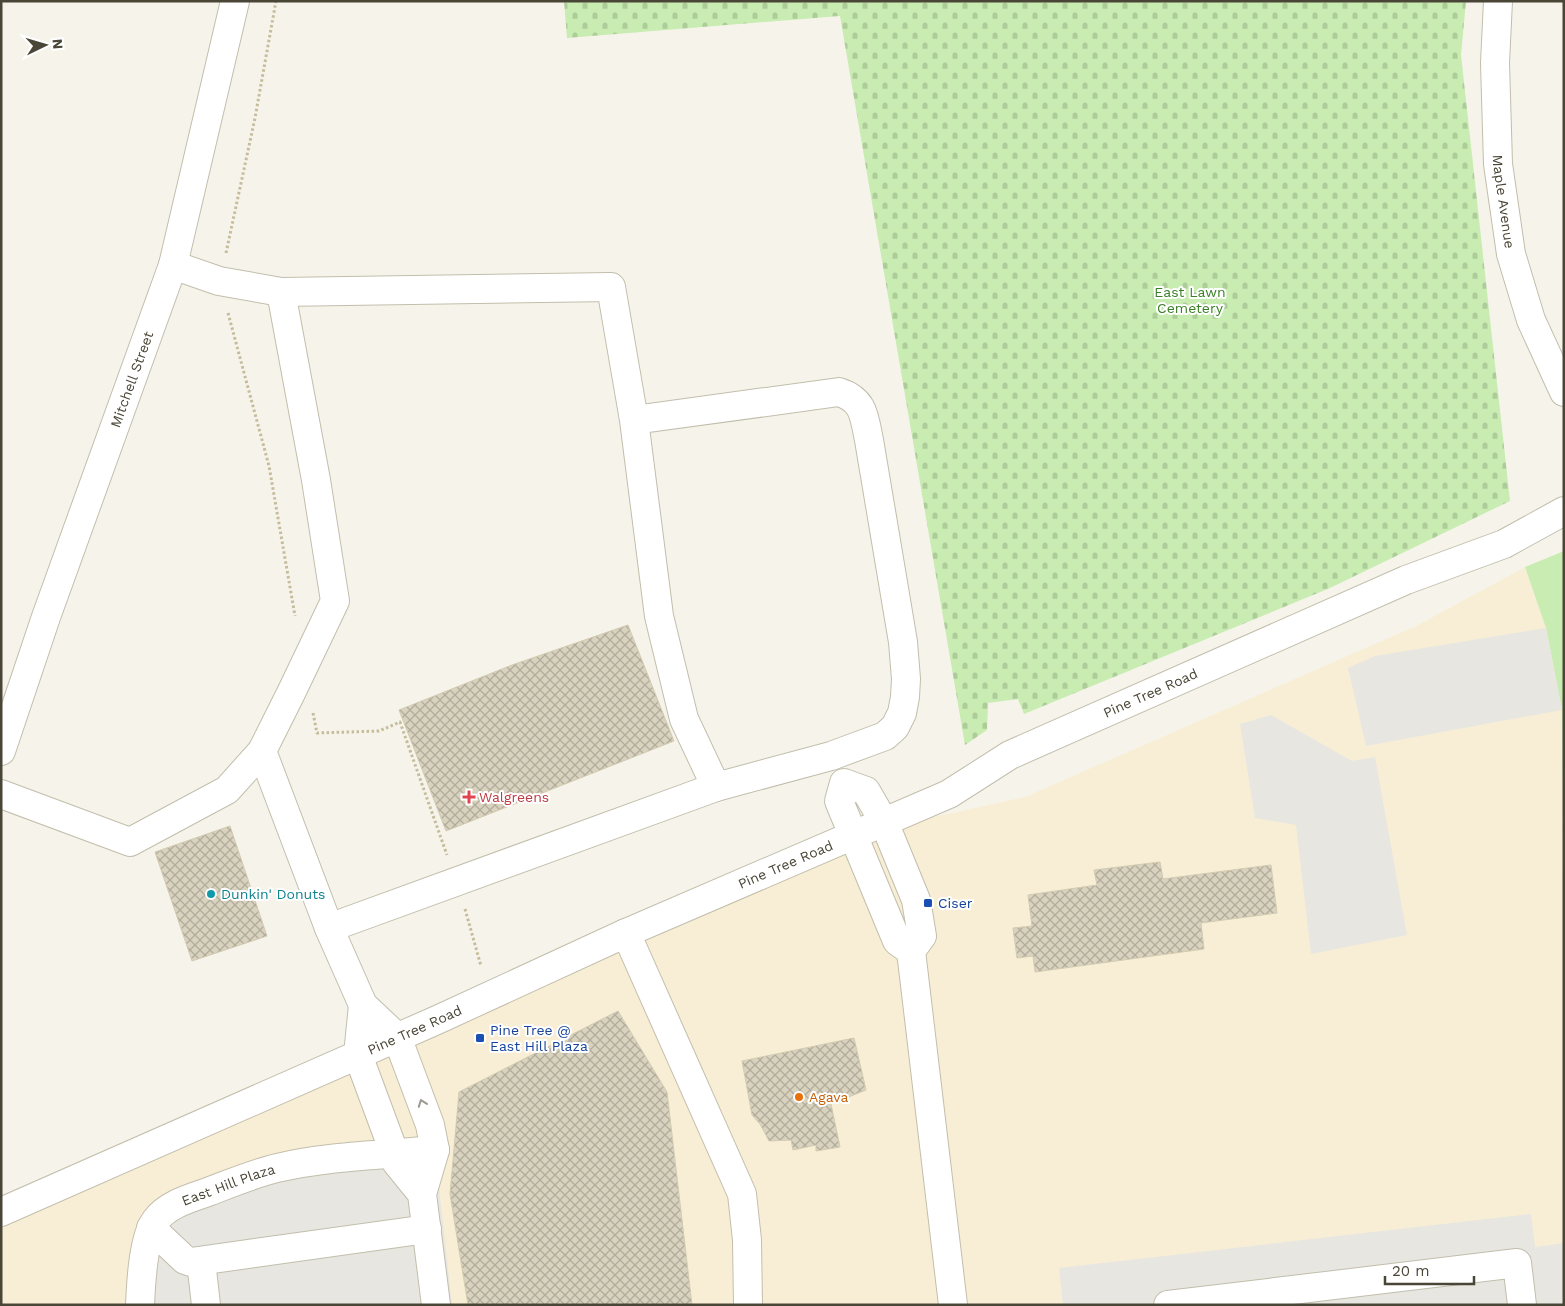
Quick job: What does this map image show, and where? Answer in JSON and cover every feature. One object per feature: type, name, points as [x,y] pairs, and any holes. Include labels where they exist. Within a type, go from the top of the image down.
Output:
[{"type":"street","name":"Mitchell Street","points":[[1,750],[49,608],[173,265],[235,1]]},
{"type":"street","name":"Maple Avenue","points":[[1498,1],[1495,62],[1498,164],[1511,254],[1531,320],[1564,392]]},
{"type":"street","points":[[173,265],[220,281],[280,292],[612,287],[634,420],[660,616],[684,719],[716,786]]},
{"type":"street","points":[[1,794],[130,842],[227,790],[262,751],[292,693],[335,601],[316,480],[280,292]]},
{"type":"street","points":[[329,928],[716,786],[831,756],[885,736],[895,727],[902,713],[905,697],[903,642],[869,440],[865,420],[858,403],[850,396],[839,392],[634,420]]},
{"type":"street","name":"Pine Tree Road","points":[[1,1212],[358,1055],[626,933],[949,794],[1010,755],[1406,580],[1504,544],[1564,511]]},
{"type":"street","points":[[262,751],[329,928],[363,1005],[397,1037],[430,1125],[435,1150],[422,1194],[436,1305]]},
{"type":"street","points":[[831,756],[844,782],[839,801],[852,835],[897,941],[911,951]]},
{"type":"street","points":[[844,782],[866,790],[884,822],[919,911],[922,936],[911,951],[953,1305]]},
{"type":"street","points":[[626,933],[742,1194],[747,1240],[748,1305]]},
{"type":"street","points":[[363,1005],[358,1055],[396,1162],[422,1194]]},
{"type":"street","name":"East Hill Plaza","points":[[151,1228],[157,1218],[181,1202],[257,1173],[310,1163],[435,1150]]},
{"type":"street","points":[[151,1228],[185,1260],[191,1262],[426,1230]]},
{"type":"street","points":[[140,1305],[146,1251],[151,1228]]},
{"type":"street","points":[[201,1261],[206,1305]]},
{"type":"street","points":[[1168,1305],[1517,1263],[1522,1305]]},
{"type":"shaded area","points":[[1525,567],[1546,628],[1562,710],[1564,1305],[1,1305],[1,1212],[852,835],[1025,797],[1416,626]]},
{"type":"shaded area","points":[[1546,628],[1562,710],[1366,746],[1348,668],[1375,656]]},
{"type":"shaded area","points":[[1271,715],[1352,761],[1375,757],[1407,935],[1311,954],[1296,825],[1255,818],[1240,724]]},
{"type":"shaded area","points":[[435,1150],[452,1305],[140,1305],[157,1218],[343,1158]]},
{"type":"shaded area","points":[[1531,1214],[1535,1247],[1564,1243],[1564,1305],[1063,1305],[1059,1268]]},
{"type":"green space","name":"East Lawn Cemetery","points":[[564,1],[1466,1],[1461,55],[1510,501],[1330,588],[1024,714],[1018,699],[988,703],[987,730],[965,745],[840,16],[567,38]]},
{"type":"green space","points":[[1564,551],[1564,920],[1562,710],[1546,628],[1525,567]]},
{"type":"building","points":[[628,625],[674,741],[446,831],[399,710],[512,665]]},
{"type":"building","name":"Dunkin' Donuts","points":[[230,826],[267,936],[192,961],[155,852]]},
{"type":"building","points":[[1160,862],[1163,879],[1271,865],[1277,913],[1201,923],[1204,949],[1035,972],[1033,956],[1017,958],[1013,928],[1032,926],[1028,895],[1097,885],[1094,870]]},
{"type":"building","points":[[618,1011],[667,1092],[692,1305],[468,1305],[450,1194],[459,1092]]},
{"type":"building","name":"Agava","points":[[854,1038],[866,1090],[831,1104],[840,1147],[816,1151],[816,1145],[793,1150],[791,1140],[769,1141],[760,1124],[752,1115],[742,1061]]},
{"type":"place","name":"Walgreens","points":[[469,797]]},
{"type":"place","name":"Dunkin' Donuts","points":[[211,894]]},
{"type":"place","name":"Ciser","points":[[928,903]]},
{"type":"place","name":"Pine Tree @ East Hill Plaza","points":[[480,1038]]},
{"type":"place","name":"Agava","points":[[799,1097]]}]
